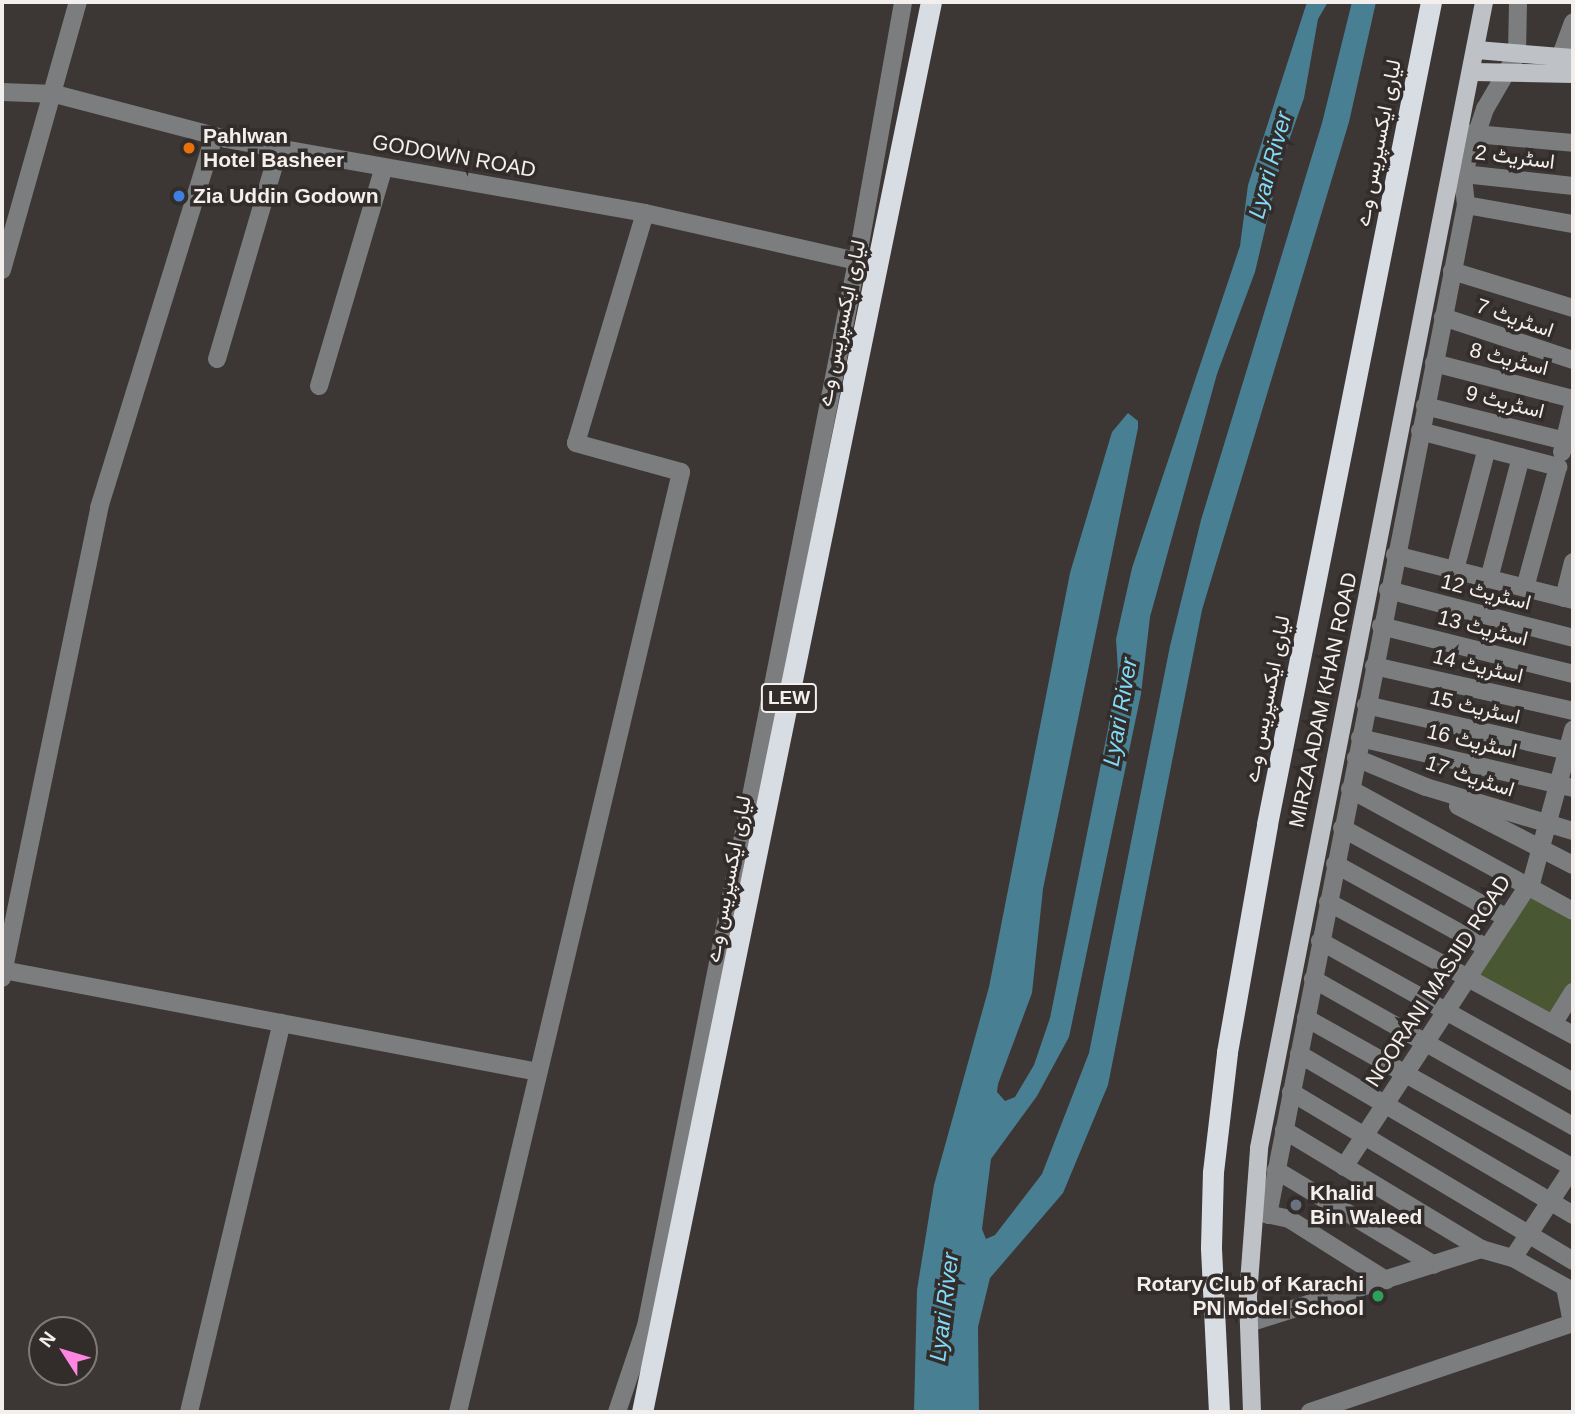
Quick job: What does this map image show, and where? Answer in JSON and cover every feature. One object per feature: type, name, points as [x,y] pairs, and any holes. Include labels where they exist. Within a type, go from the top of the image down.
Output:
[{"type":"highway","name":"لیاری ایکسپریس وے","points":[[642,1406],[675,1268],[931,2]]},
{"type":"highway","name":"لیاری ایکسپریس وے","points":[[1219,1412],[1211,1247],[1216,1146],[1227,1052],[1267,824],[1431,2]]},
{"type":"main road","name":"MIRZA ADAM KHAN ROAD","points":[[1252,1412],[1249,1323],[1261,1213],[1259,1148],[1290,975],[1419,350],[1468,133],[1473,72],[1484,2]]},
{"type":"main road","points":[[1477,50],[1567,58]]},
{"type":"main road","points":[[1473,72],[1573,74]]},
{"type":"street","points":[[2,271],[55,94],[78,2]]},
{"type":"street","points":[[617,1412],[646,1326],[857,261],[903,2]]},
{"type":"street","points":[[1518,2],[1517,54],[1508,73],[1468,133],[1573,143]]},
{"type":"street","points":[[1567,58],[1573,22]]},
{"type":"street","name":"GODOWN ROAD","points":[[2,92],[55,94],[214,136],[645,213],[857,261]]},
{"type":"street","points":[[214,136],[99,508],[3,974],[538,1072]]},
{"type":"street","points":[[217,359],[279,148]]},
{"type":"street","points":[[318,386],[383,167]]},
{"type":"street","points":[[1386,1280],[1289,1219],[1261,1213],[1276,1170],[1292,1092],[1388,590],[1466,205],[1457,173]]},
{"type":"street","name":"اسٹریٹ 2","points":[[1457,173],[1573,186]]},
{"type":"street","points":[[1466,205],[1573,224]]},
{"type":"street","points":[[458,1412],[681,472],[576,443],[645,213]]},
{"type":"street","points":[[1452,271],[1573,308]]},
{"type":"street","name":"اسٹریٹ 7","points":[[1443,317],[1573,360]]},
{"type":"street","name":"اسٹریٹ 8","points":[[1434,363],[1573,399]]},
{"type":"street","points":[[1525,588],[1558,467],[1569,442],[1573,405]]},
{"type":"street","name":"اسٹریٹ 9","points":[[1425,406],[1569,442]]},
{"type":"street","points":[[1420,431],[1558,467]]},
{"type":"street","points":[[1455,570],[1487,448]]},
{"type":"street","points":[[1489,579],[1521,457]]},
{"type":"street","points":[[1395,555],[1569,599],[1573,562]]},
{"type":"street","name":"اسٹریٹ 12","points":[[1388,590],[1573,638]]},
{"type":"street","name":"اسٹریٹ 13","points":[[1381,626],[1573,674]]},
{"type":"street","name":"اسٹریٹ 14","points":[[1374,666],[1573,712]]},
{"type":"street","name":"اسٹریٹ 15","points":[[1366,705],[1571,752]]},
{"type":"street","name":"NOORANI MASJID ROAD","points":[[1344,1167],[1444,1010],[1527,887],[1549,824],[1567,787],[1573,730]]},
{"type":"street","name":"اسٹریٹ 16","points":[[1360,738],[1567,787]]},
{"type":"street","name":"اسٹریٹ 17","points":[[1356,758],[1457,797],[1573,831]]},
{"type":"street","points":[[1350,789],[1573,911]]},
{"type":"street","points":[[1457,797],[1454,804],[1573,865]]},
{"type":"street","points":[[1342,828],[1507,918]]},
{"type":"street","points":[[1335,864],[1487,947]]},
{"type":"street","points":[[1328,902],[1573,1035]]},
{"type":"street","points":[[1320,941],[1573,1082]]},
{"type":"street","points":[[1313,979],[1573,1126]]},
{"type":"street","points":[[1553,1024],[1573,993]]},
{"type":"street","points":[[1306,1018],[1573,1167],[1532,1233],[1513,1258]]},
{"type":"street","points":[[189,1412],[282,1023]]},
{"type":"street","points":[[1299,1054],[1573,1215]]},
{"type":"street","points":[[1292,1092],[1532,1233],[1573,1261]]},
{"type":"street","points":[[1284,1130],[1481,1249],[1513,1258],[1565,1287],[1573,1323],[1310,1412]]},
{"type":"street","points":[[1276,1170],[1434,1265]]},
{"type":"street","points":[[1249,1323],[1481,1249]]},
{"type":"green space","points":[[1527,887],[1573,912],[1573,992],[1553,1024],[1467,978]]},
{"type":"water","name":"Lyari River","points":[[1307,2],[1328,2],[1318,19],[1304,98],[1280,166],[1255,272],[1217,374],[1150,617],[1141,694],[1069,1037],[1037,1096],[991,1159],[982,1229],[986,1239],[995,1235],[1042,1174],[1089,1053],[1170,646],[1201,520],[1322,123],[1352,2],[1376,2],[1349,122],[1202,610],[1108,1085],[1063,1193],[990,1278],[978,1327],[979,1412],[914,1412],[917,1290],[934,1185],[989,987],[1070,573],[1112,432],[1128,413],[1138,421],[1138,428],[1043,889],[1032,993],[998,1084],[997,1092],[1005,1101],[1015,1097],[1034,1065],[1050,1018],[1108,729],[1118,671],[1116,639],[1132,568],[1240,246],[1248,185]]},
{"type":"place","name":"Pahlwan Hotel Basheer","points":[[189,148]]},
{"type":"place","name":"Zia Uddin Godown","points":[[179,196]]},
{"type":"place","name":"Khalid Bin Waleed","points":[[1296,1205]]},
{"type":"place","name":"Rotary Club of Karachi PN Model School","points":[[1378,1296]]}]
